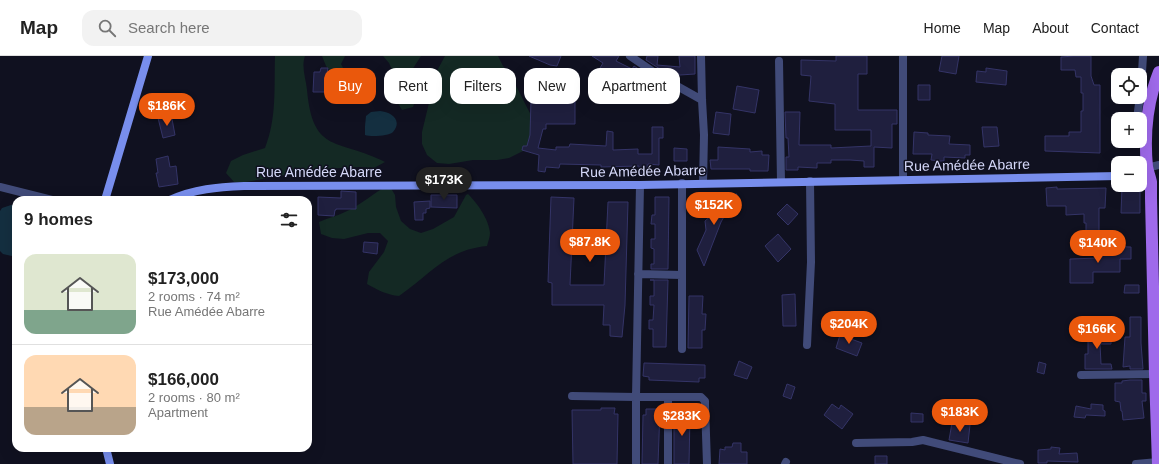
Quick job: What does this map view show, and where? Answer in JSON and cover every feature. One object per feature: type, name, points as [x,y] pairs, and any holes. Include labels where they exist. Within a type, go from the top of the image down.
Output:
[{"type":"main road","points":[[1158,463],[1151,182],[1146,143],[1150,101],[1153,87],[1159,72]]},
{"type":"street","points":[[106,196],[148,56]]},
{"type":"street","points":[[630,56],[661,77],[702,100]]},
{"type":"street","points":[[701,56],[704,135],[703,183]]},
{"type":"street","points":[[903,56],[903,180]]},
{"type":"street","points":[[1138,112],[1143,56]]},
{"type":"street","points":[[779,61],[781,182]]},
{"type":"street","name":"Rue Amédée Abarre","points":[[180,196],[210,188],[244,186],[640,185],[682,183],[1111,176]]},
{"type":"street","points":[[807,345],[811,262],[810,181]]},
{"type":"street","points":[[682,183],[682,349]]},
{"type":"street","points":[[636,464],[640,185]]},
{"type":"street","points":[[0,187],[36,196]]},
{"type":"street","points":[[638,274],[682,275]]},
{"type":"street","points":[[1081,376],[1155,374]]},
{"type":"street","points":[[572,396],[701,397],[705,402],[707,464]]},
{"type":"street","points":[[668,396],[668,464]]},
{"type":"street","points":[[856,443],[912,442],[923,440],[1020,464]]},
{"type":"street","points":[[107,452],[110,464]]},
{"type":"street","points":[[1136,464],[1158,463]]},
{"type":"green space","points":[[275,56],[305,56],[304,69],[310,111],[315,125],[322,135],[341,146],[385,162],[374,168],[360,167],[321,169],[246,182],[234,182],[226,173],[231,161],[243,155],[265,148],[269,137],[274,102]]},
{"type":"green space","points":[[322,56],[345,56],[341,64],[343,68],[328,68]]},
{"type":"green space","points":[[383,56],[421,56],[413,68],[391,68]]},
{"type":"green space","points":[[445,56],[498,56],[505,68],[450,68],[450,104],[516,104],[516,86],[535,123],[535,145],[509,158],[497,160],[473,160],[449,164],[437,163],[427,155],[422,144],[422,132],[429,104],[442,104],[442,68],[439,68]]},
{"type":"green space","points":[[398,104],[414,104],[413,107],[402,110]]},
{"type":"green space","points":[[389,185],[395,195],[396,207],[401,221],[410,229],[421,233],[433,229],[454,217],[468,194],[479,207],[487,222],[490,233],[487,246],[460,252],[440,264],[399,296],[379,290],[367,284],[369,272],[384,252],[388,241],[380,233],[368,233],[344,239],[332,238],[321,234],[319,222],[351,209]]},
{"type":"water","points":[[380,111],[388,113],[394,117],[397,124],[396,128],[393,132],[384,135],[365,135],[366,116],[371,112]]},
{"type":"water","points":[[12,205],[12,256],[3,254],[0,251],[0,211],[2,208]]},
{"type":"building","points":[[529,56],[561,56],[557,66],[550,65]]},
{"type":"building","points":[[592,56],[619,56],[616,61],[630,68],[600,68],[603,63]]},
{"type":"building","points":[[647,56],[658,56],[657,65],[680,67],[679,56],[695,56],[695,74],[680,75],[680,68],[658,68],[646,60]]},
{"type":"building","points":[[836,56],[867,56],[867,74],[858,74],[858,110],[897,110],[897,124],[892,124],[892,148],[874,147],[874,167],[864,167],[864,161],[831,160],[831,163],[817,163],[817,168],[798,167],[798,170],[786,170],[786,157],[789,157],[788,138],[786,138],[785,112],[800,112],[799,145],[831,145],[831,148],[871,146],[871,130],[835,130],[835,104],[809,101],[811,76],[801,75],[801,60],[836,61]]},
{"type":"building","points":[[942,56],[959,56],[956,74],[939,71]]},
{"type":"building","points":[[1091,56],[1091,76],[1094,85],[1100,85],[1100,153],[1045,151],[1045,136],[1069,136],[1069,132],[1081,132],[1083,93],[1081,93],[1081,77],[1076,77],[1075,70],[1061,70],[1061,57]]},
{"type":"building","points":[[321,68],[324,68],[324,92],[313,92],[314,72],[320,72]]},
{"type":"building","points":[[986,68],[1007,71],[1006,85],[976,82],[977,71],[986,72]]},
{"type":"building","points":[[918,85],[930,85],[930,100],[918,100]]},
{"type":"building","points":[[737,86],[759,90],[755,113],[733,109]]},
{"type":"building","points":[[531,104],[575,104],[575,124],[546,124],[546,129],[543,129],[538,148],[556,150],[556,147],[569,147],[570,144],[606,146],[607,131],[613,132],[613,150],[638,149],[638,154],[652,154],[652,127],[663,127],[663,138],[659,138],[659,165],[648,164],[647,173],[639,173],[639,166],[601,167],[601,165],[560,164],[559,168],[546,167],[545,172],[538,171],[539,155],[522,150],[523,146],[527,146],[530,135]]},
{"type":"building","points":[[716,112],[731,114],[729,135],[713,133]]},
{"type":"building","points":[[168,116],[169,120],[172,119],[175,135],[163,138],[158,118]]},
{"type":"building","points":[[982,127],[997,127],[999,146],[984,147]]},
{"type":"building","points":[[914,132],[928,133],[928,135],[950,136],[949,144],[970,145],[970,155],[965,155],[965,158],[944,157],[944,161],[940,161],[931,160],[932,154],[913,154]]},
{"type":"building","points":[[718,147],[750,149],[750,152],[762,151],[762,155],[769,155],[768,171],[750,171],[750,169],[711,169],[710,160],[718,160]]},
{"type":"building","points":[[674,148],[687,149],[687,161],[674,161]]},
{"type":"building","points":[[168,156],[170,167],[176,166],[178,184],[159,187],[156,173],[158,173],[156,159]]},
{"type":"building","points":[[1057,187],[1057,189],[1106,188],[1105,208],[1099,208],[1099,234],[1090,234],[1090,232],[1086,232],[1084,214],[1066,215],[1066,206],[1047,206],[1046,188]]},
{"type":"building","points":[[341,191],[356,192],[356,209],[336,209],[334,216],[318,215],[318,197],[341,198]]},
{"type":"building","points":[[1122,192],[1140,192],[1140,213],[1121,213]]},
{"type":"building","points":[[737,194],[721,222],[704,266],[697,250],[706,230],[705,221],[713,214],[720,197]]},
{"type":"building","points":[[431,195],[457,195],[457,208],[431,207]]},
{"type":"building","points":[[551,197],[574,198],[570,285],[604,285],[608,202],[628,202],[625,305],[622,337],[610,336],[610,325],[603,325],[604,305],[552,305],[552,283],[548,282]]},
{"type":"building","points":[[655,197],[669,197],[668,269],[651,269],[651,264],[654,264],[654,249],[651,248],[651,239],[655,239],[655,224],[651,224],[652,215],[655,215]]},
{"type":"building","points":[[430,201],[430,208],[426,209],[426,213],[423,213],[423,220],[415,220],[414,202]]},
{"type":"building","points":[[787,204],[798,214],[788,225],[777,214]]},
{"type":"building","points":[[778,234],[791,249],[778,262],[765,246]]},
{"type":"building","points":[[364,242],[378,243],[377,254],[363,252]]},
{"type":"building","points":[[1099,246],[1131,247],[1131,259],[1120,259],[1120,272],[1093,272],[1093,283],[1070,283],[1070,259],[1098,258]]},
{"type":"building","points":[[654,280],[668,280],[666,347],[653,347],[653,329],[649,329],[649,320],[653,320],[654,305],[650,305],[650,296],[654,296]]},
{"type":"building","points":[[1125,285],[1139,285],[1139,293],[1124,293]]},
{"type":"building","points":[[795,294],[796,326],[783,326],[782,295]]},
{"type":"building","points":[[689,296],[703,296],[702,314],[706,314],[705,330],[702,330],[702,348],[688,348]]},
{"type":"building","points":[[1130,317],[1141,317],[1143,369],[1130,369],[1130,366],[1123,367],[1125,337],[1130,337]]},
{"type":"building","points":[[1088,331],[1111,331],[1111,344],[1100,344],[1101,364],[1111,364],[1112,369],[1085,369],[1085,354],[1088,354]]},
{"type":"building","points":[[840,335],[862,343],[857,356],[836,348]]},
{"type":"building","points":[[739,361],[752,367],[747,379],[734,375]]},
{"type":"building","points":[[1039,362],[1046,364],[1044,374],[1037,372]]},
{"type":"building","points":[[644,363],[705,365],[705,378],[699,378],[699,382],[649,380],[649,377],[643,376]]},
{"type":"building","points":[[1142,380],[1142,393],[1146,393],[1146,401],[1142,401],[1144,418],[1123,420],[1120,402],[1115,401],[1115,383],[1122,383],[1122,381]]},
{"type":"building","points":[[787,384],[795,387],[791,399],[783,396]]},
{"type":"building","points":[[832,404],[839,409],[841,405],[853,414],[842,429],[824,415]]},
{"type":"building","points":[[1091,404],[1103,405],[1105,416],[1086,415],[1085,418],[1074,417],[1076,406],[1091,409]]},
{"type":"building","points":[[601,408],[615,408],[614,414],[618,414],[617,464],[573,464],[572,410],[601,410]]},
{"type":"building","points":[[646,409],[660,409],[658,464],[642,464],[643,415],[646,415]]},
{"type":"building","points":[[674,409],[687,409],[687,415],[690,415],[689,464],[674,464]]},
{"type":"building","points":[[911,413],[923,414],[923,422],[911,422]]},
{"type":"building","points":[[952,423],[970,425],[968,443],[949,440]]},
{"type":"building","points":[[733,443],[741,443],[741,452],[747,452],[747,464],[719,464],[720,449],[725,450],[725,447],[732,447]]},
{"type":"building","points":[[1051,447],[1060,448],[1059,454],[1077,453],[1078,462],[1047,461],[1047,463],[1038,463],[1038,450],[1051,449]]},
{"type":"building","points":[[875,456],[887,456],[887,464],[875,464]]}]
